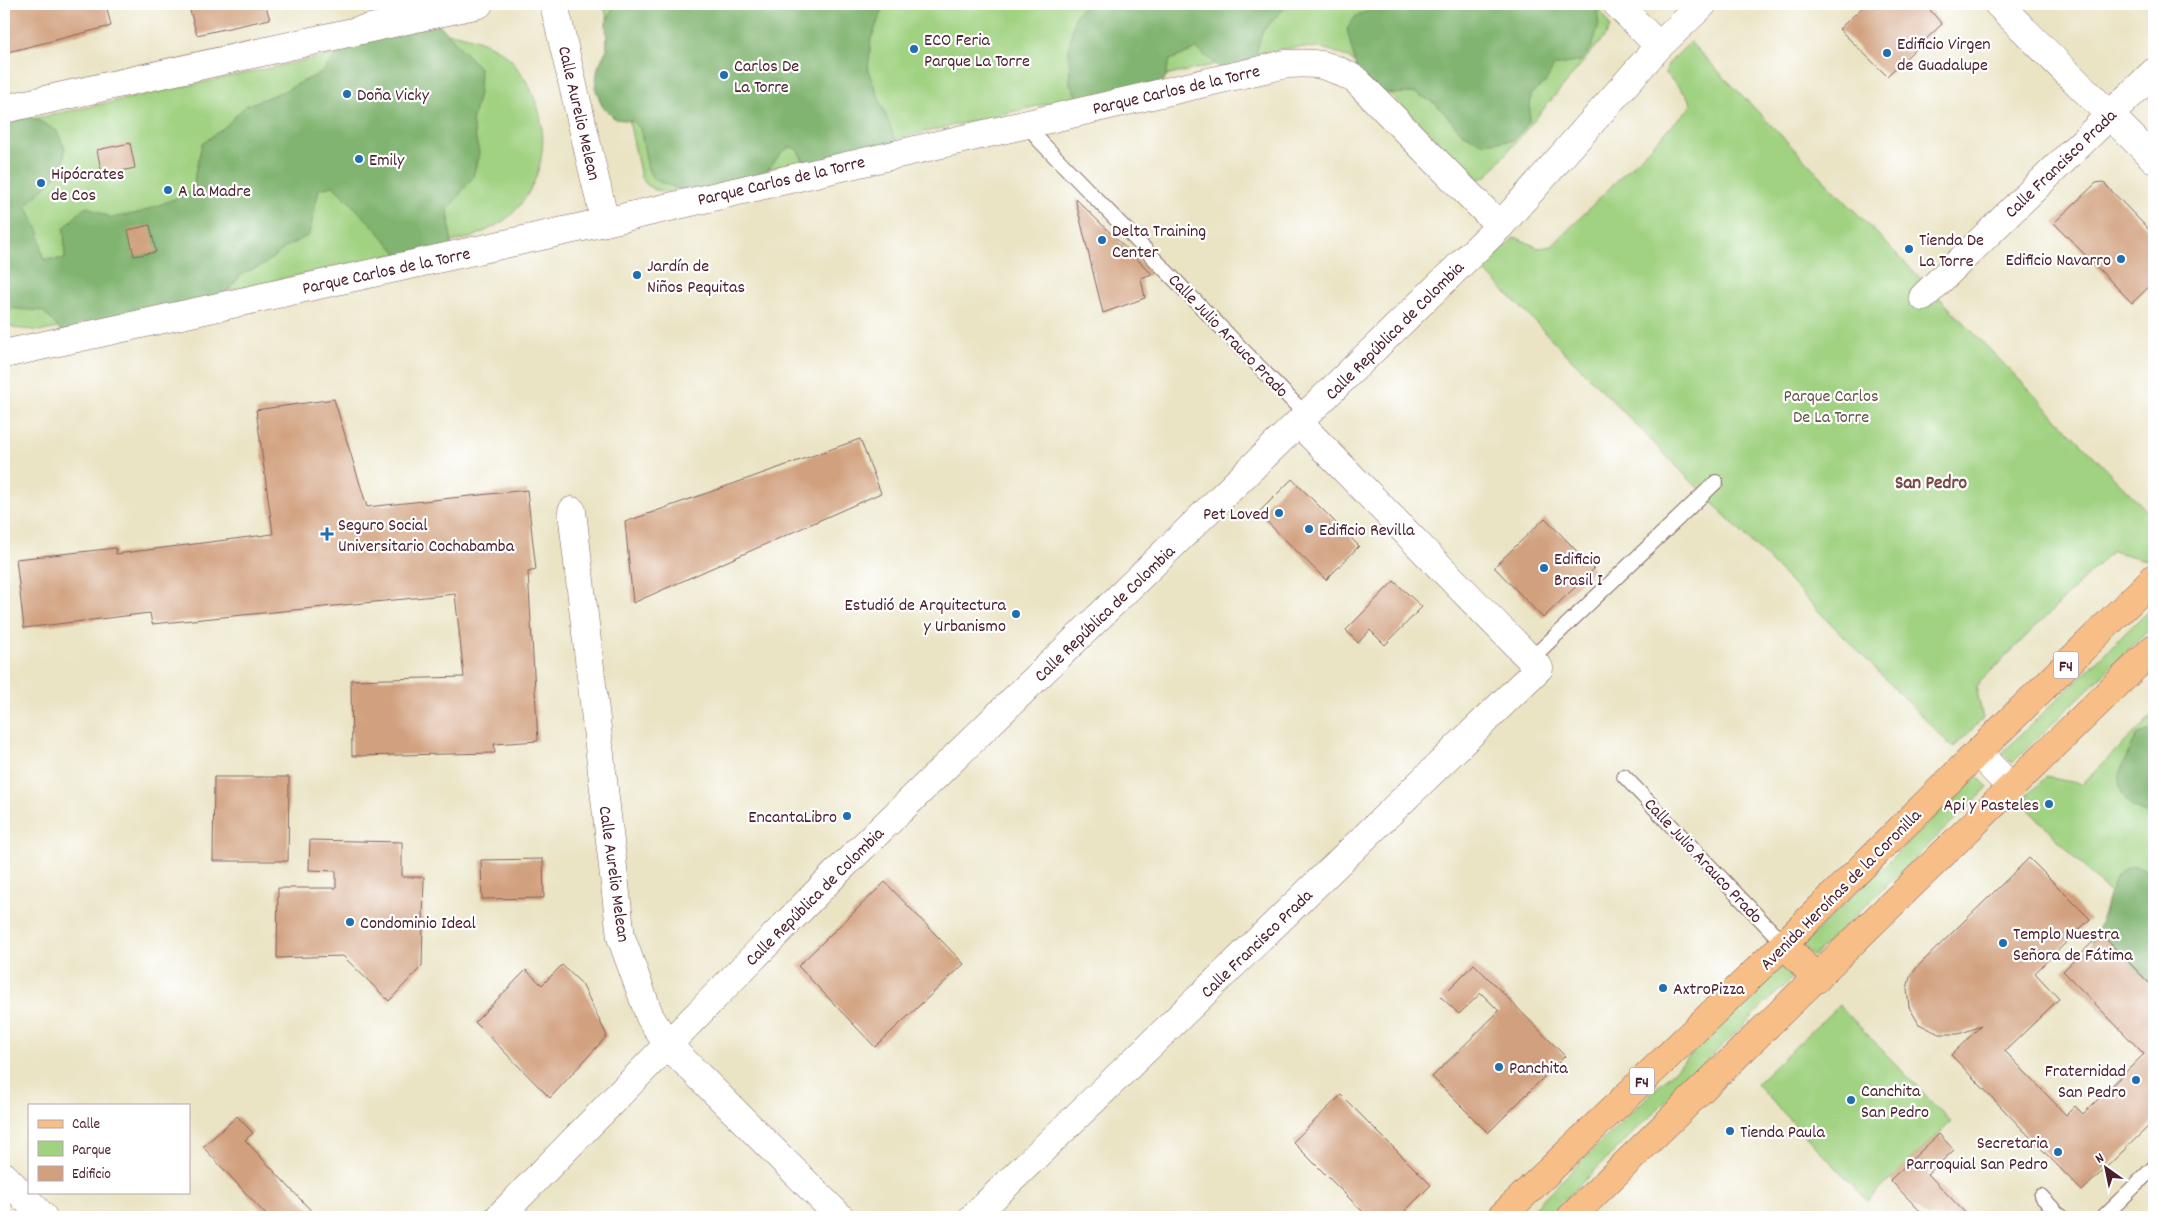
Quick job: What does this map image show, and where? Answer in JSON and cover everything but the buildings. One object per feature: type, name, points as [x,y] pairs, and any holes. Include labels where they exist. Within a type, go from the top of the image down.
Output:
[{"type":"main road","name":"Avenida Heroínas de la Coronilla","points":[[1501,1217],[1784,944],[2154,578]]},
{"type":"main road","points":[[1571,1217],[2154,648]]},
{"type":"main road","points":[[1784,944],[1816,979]]},
{"type":"street","points":[[4,108],[479,4]]},
{"type":"street","name":"Calle Aurelio Melean","points":[[554,4],[605,222]]},
{"type":"street","points":[[1617,4],[1659,46]]},
{"type":"street","name":"Calle República de Colombia","points":[[499,1217],[836,873],[1500,226],[1659,46],[1703,4]]},
{"type":"street","points":[[1998,4],[2154,159]]},
{"type":"street","name":"Parque Carlos de la Torre","points":[[4,354],[605,222],[1286,64],[1313,62],[1335,68],[1356,80],[1500,226]]},
{"type":"street","name":"Calle Francisco Prada","points":[[1923,297],[2154,72]]},
{"type":"street","name":"Calle Julio Arauco Prado","points":[[1303,419],[1535,664]]},
{"type":"street","name":"Calle Aurelio Melean","points":[[572,512],[621,937],[650,1017],[667,1044],[840,1217]]},
{"type":"street","name":"Calle Francisco Prada","points":[[973,1217],[1535,664]]},
{"type":"street","points":[[1978,753],[2012,788]]},
{"type":"street","points":[[4,1176],[43,1217]]},
{"type":"lane","name":"Calle Julio Arauco Prado","points":[[1028,124],[1039,140],[1303,419]]},
{"type":"lane","name":"Calle Francisco Prada","points":[[1535,664],[1716,482]]},
{"type":"lane","name":"Calle Julio Arauco Prado","points":[[1624,776],[1784,944]]},
{"type":"lane","points":[[2104,1217],[2154,1167]]},
{"type":"lane","points":[[2041,1196],[2061,1217]]},
{"type":"green space","points":[[604,4],[1593,4],[1606,18],[1610,27],[1606,35],[1488,175],[1480,179],[1471,175],[1364,68],[1343,55],[1324,49],[1305,48],[1281,49],[669,192],[653,189],[641,177]]},
{"type":"green space","points":[[615,4],[885,4],[871,39],[868,70],[897,144],[807,167],[797,149],[790,147],[782,152],[764,174],[688,192],[654,180],[648,169],[640,128],[632,121],[615,119],[602,106],[595,87],[598,67],[607,49],[606,23]]},
{"type":"green space","points":[[1084,4],[1288,4],[1262,32],[1254,61],[1222,70],[1197,49],[1170,60],[1164,81],[1080,104],[1070,83],[1069,48],[1075,16]]},
{"type":"green space","points":[[1369,4],[1596,4],[1599,25],[1591,49],[1581,61],[1554,66],[1545,83],[1531,94],[1529,122],[1514,140],[1482,143],[1462,133],[1436,104],[1415,93],[1382,94],[1357,71],[1347,29],[1356,16],[1371,10]]},
{"type":"green space","points":[[440,25],[480,69],[479,93],[472,122],[479,153],[473,177],[448,209],[452,249],[404,261],[373,226],[333,186],[319,189],[309,235],[286,247],[265,264],[242,274],[201,322],[62,332],[43,311],[4,308],[4,119],[27,114],[57,131],[65,149],[63,169],[26,206],[39,232],[43,259],[65,259],[64,228],[86,206],[111,218],[139,213],[194,191],[195,174],[202,144],[227,125],[245,106],[284,91],[324,71],[348,39]]},
{"type":"green space","points":[[438,32],[474,39],[500,51],[511,60],[520,72],[530,88],[537,106],[542,124],[541,161],[527,195],[515,211],[500,223],[470,238],[43,331],[14,328],[4,323],[4,125]]},
{"type":"green space","name":"Parque Carlos De La Torre","points":[[1690,42],[2154,518],[2154,552],[2146,560],[2112,551],[1976,686],[1983,719],[1953,748],[1482,268],[1515,237],[1539,248],[1552,246],[1689,108],[1691,103],[1687,96],[1665,73],[1668,64]]},
{"type":"green space","points":[[2154,605],[2154,625],[2012,763],[2002,753]]},
{"type":"green space","points":[[2154,714],[2154,940],[2021,801],[2046,777],[2082,784]]},
{"type":"green space","points":[[2154,729],[2154,823],[2149,817],[2130,804],[2123,795],[2120,787],[2120,778],[2121,769],[2138,734]]},
{"type":"green space","points":[[1977,776],[1988,787],[1813,957],[1802,945]]},
{"type":"green space","points":[[2131,866],[2154,872],[2154,990],[2125,985],[2096,955],[2091,938],[2102,919],[2115,881],[2124,870]]},
{"type":"green space","points":[[1785,963],[1796,974],[1547,1217],[1524,1217]]},
{"type":"green space","name":"Canchita San Pedro","points":[[1839,1005],[1951,1122],[1868,1201],[1756,1084]]},
{"type":"place","name":"ECO Feria Parque La Torre","points":[[914,49]]},
{"type":"place","name":"Edificio Virgen de Guadalupe","points":[[1887,53]]},
{"type":"place","name":"Carlos De La Torre","points":[[724,75]]},
{"type":"place","name":"Doña Vicky","points":[[347,94]]},
{"type":"place","name":"Emily","points":[[359,159]]},
{"type":"place","name":"Hipócrates de Cos","points":[[41,183]]},
{"type":"place","name":"A la Madre","points":[[168,190]]},
{"type":"place","name":"Delta Training Center","points":[[1102,240]]},
{"type":"place","name":"Tienda De La Torre","points":[[1909,249]]},
{"type":"place","name":"Edificio Navarro","points":[[2121,259]]},
{"type":"place","name":"Jardín de Niños Pequitas","points":[[637,275]]},
{"type":"place","name":"Pet Loved","points":[[1279,513]]},
{"type":"place","name":"Edificio Revilla","points":[[1309,529]]},
{"type":"place","name":"Seguro Social Universitario Cochabamba","points":[[327,534]]},
{"type":"place","name":"Edificio Brasil I","points":[[1544,568]]},
{"type":"place","name":"Estudió de Arquitectura y Urbanismo","points":[[1016,614]]},
{"type":"place","name":"Api y Pasteles","points":[[2049,804]]},
{"type":"place","name":"EncantaLibro","points":[[847,816]]},
{"type":"place","name":"Condominio Ideal","points":[[350,922]]},
{"type":"place","name":"Templo Nuestra Señora de Fátima","points":[[2003,943]]},
{"type":"place","name":"AxtroPizza","points":[[1663,988]]},
{"type":"place","name":"Panchita","points":[[1499,1067]]},
{"type":"place","name":"Fraternidad San Pedro","points":[[2136,1080]]},
{"type":"place","name":"Canchita San Pedro","points":[[1851,1100]]},
{"type":"place","name":"Tienda Paula","points":[[1730,1131]]},
{"type":"place","name":"Secretaria Parroquial San Pedro","points":[[2058,1152]]},
{"type":"district","name":"San Pedro","points":[[1931,481]]}]
